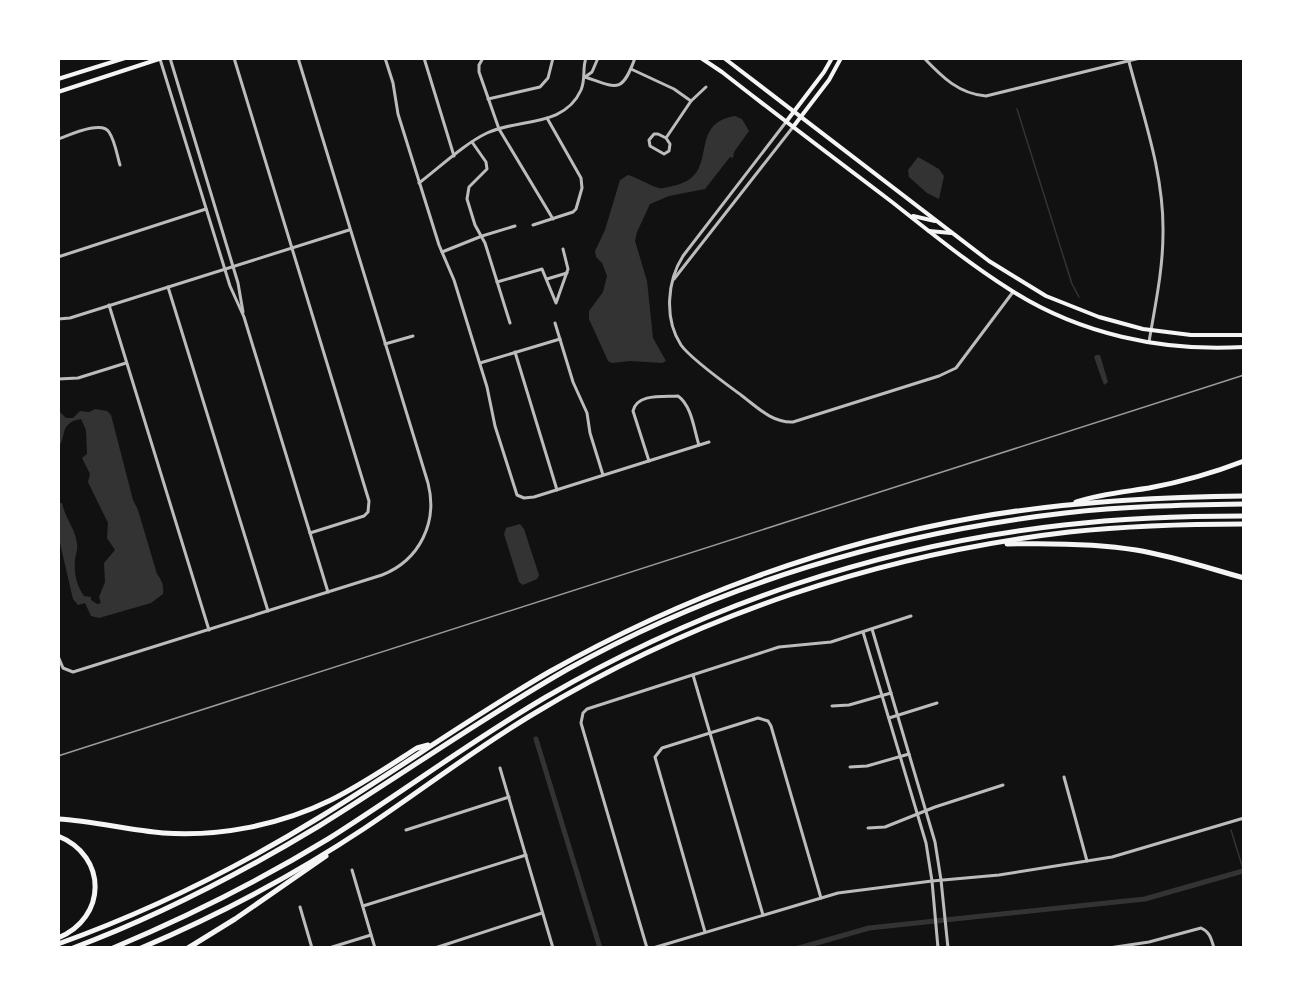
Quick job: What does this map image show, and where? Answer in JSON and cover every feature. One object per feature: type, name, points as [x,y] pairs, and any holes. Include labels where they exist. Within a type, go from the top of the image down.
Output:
[{"type":"highway","points":[[1063,507],[1101,494],[1138,490],[1184,480],[1244,461]]},
{"type":"highway","points":[[59,946],[162,902],[253,856],[335,808],[508,696],[582,654],[667,613],[737,584],[825,554],[899,534],[975,518],[1130,499],[1244,496]]},
{"type":"highway","points":[[73,948],[148,916],[232,875],[322,824],[482,720],[568,669],[635,635],[730,594],[791,572],[858,553],[974,526],[1066,512],[1244,504]]},
{"type":"highway","points":[[113,948],[210,904],[286,864],[495,728],[597,668],[663,636],[732,608],[856,566],[977,538],[1051,526],[1156,517],[1244,516]]},
{"type":"highway","points":[[141,948],[237,903],[293,872],[349,838],[535,713],[601,676],[666,644],[753,608],[825,584],[917,559],[991,544],[1068,532],[1113,528],[1244,524]]},
{"type":"highway","points":[[991,544],[1064,543],[1115,547],[1171,557],[1244,578]]},
{"type":"highway","points":[[58,819],[164,833],[194,834],[244,828],[273,821],[323,803],[417,748],[432,744]]},
{"type":"highway","points":[[58,836],[73,843],[85,856],[92,870],[95,885],[93,902],[85,918],[74,930],[58,938]]},
{"type":"highway","points":[[188,948],[305,872],[349,838]]},
{"type":"main road","points":[[58,79],[125,58]]},
{"type":"main road","points":[[701,58],[978,269],[1042,308],[1105,333],[1149,342],[1190,348],[1244,347]]},
{"type":"main road","points":[[724,58],[952,233],[1005,272],[1046,296],[1099,317],[1151,330],[1191,335],[1244,334]]},
{"type":"main road","points":[[786,122],[832,58]]},
{"type":"main road","points":[[793,127],[829,80],[841,58]]},
{"type":"main road","points":[[58,92],[160,59]]},
{"type":"main road","points":[[909,216],[938,222]]},
{"type":"main road","points":[[929,231],[952,233]]},
{"type":"street","points":[[170,58],[238,283],[244,317]]},
{"type":"street","points":[[234,58],[370,506],[364,516],[310,533]]},
{"type":"street","points":[[58,656],[63,668],[74,672],[328,592],[390,571],[406,561],[423,538],[430,520],[430,492],[298,58]]},
{"type":"street","points":[[385,58],[393,83],[398,114],[419,183],[441,252],[454,280],[480,363],[495,426],[514,490],[519,496],[534,497],[710,442]]},
{"type":"street","points":[[424,58],[454,156]]},
{"type":"street","points":[[483,58],[479,69],[499,129],[553,219]]},
{"type":"street","points":[[488,99],[540,87],[548,78],[554,58]]},
{"type":"street","points":[[419,183],[484,134],[560,113],[572,103],[581,90],[585,77],[586,58]]},
{"type":"street","points":[[585,77],[592,72],[598,58]]},
{"type":"street","points":[[585,77],[610,85],[618,85],[627,79],[635,58]]},
{"type":"street","points":[[924,58],[948,82],[967,92],[986,96],[1140,58]]},
{"type":"street","points":[[160,59],[225,269],[244,317],[328,592]]},
{"type":"street","points":[[1128,60],[1154,158],[1162,204],[1162,257],[1149,342]]},
{"type":"street","points":[[631,69],[674,89],[692,101]]},
{"type":"street","points":[[666,138],[692,101],[706,87]]},
{"type":"street","points":[[533,225],[573,212],[583,184],[547,118]]},
{"type":"street","points":[[786,122],[675,269],[670,298],[671,317],[680,344],[735,391],[770,416],[789,423],[952,371],[1013,292]]},
{"type":"street","points":[[58,139],[96,127],[106,128],[110,133],[120,165]]},
{"type":"street","points":[[673,281],[793,127]]},
{"type":"street","points":[[654,134],[666,138],[670,144],[669,151],[664,154],[650,146],[649,140],[654,134]]},
{"type":"street","points":[[472,142],[487,165],[485,172],[469,187],[466,195],[510,322]]},
{"type":"street","points":[[58,257],[206,210]]},
{"type":"street","points":[[441,252],[515,226]]},
{"type":"street","points":[[58,319],[70,318],[350,230]]},
{"type":"street","points":[[497,282],[542,269],[556,303],[567,273],[563,249]]},
{"type":"street","points":[[547,279],[567,273]]},
{"type":"street","points":[[168,287],[268,611]]},
{"type":"street","points":[[110,305],[209,630]]},
{"type":"street","points":[[555,323],[573,382],[587,413],[590,434],[603,475]]},
{"type":"street","points":[[385,344],[413,336]]},
{"type":"street","points":[[480,363],[560,339]]},
{"type":"street","points":[[515,352],[557,490]]},
{"type":"street","points":[[58,379],[78,378],[127,363]]},
{"type":"street","points":[[649,461],[633,411],[635,404],[641,399],[678,396],[681,398],[688,407],[699,445]]},
{"type":"street","points":[[647,948],[581,723],[583,712],[779,647],[831,642],[911,616]]},
{"type":"street","points":[[872,629],[935,842],[948,948]]},
{"type":"street","points":[[863,632],[927,849],[938,948]]},
{"type":"street","points":[[693,675],[764,915]]},
{"type":"street","points":[[832,706],[849,705],[891,693]]},
{"type":"street","points":[[889,718],[937,704]]},
{"type":"street","points":[[705,932],[655,757],[662,748],[758,718],[764,718],[771,726],[822,898]]},
{"type":"street","points":[[850,767],[867,766],[909,753]]},
{"type":"street","points":[[500,768],[553,948]]},
{"type":"street","points":[[1064,777],[1087,861]]},
{"type":"street","points":[[868,828],[885,827],[926,810],[1003,785]]},
{"type":"street","points":[[406,830],[509,797]]},
{"type":"street","points":[[653,948],[860,889],[999,875],[1131,853],[1244,818]]},
{"type":"street","points":[[363,906],[526,855]]},
{"type":"street","points":[[352,870],[375,948]]},
{"type":"street","points":[[300,907],[312,948]]},
{"type":"street","points":[[435,948],[543,913]]},
{"type":"street","points":[[1109,948],[1149,942],[1201,928],[1207,931],[1214,948]]},
{"type":"street","points":[[329,948],[372,935]]},
{"type":"shaded area","points":[[735,116],[742,119],[749,131],[734,152],[733,158],[730,157],[705,189],[669,196],[650,204],[637,232],[635,241],[647,281],[653,338],[666,361],[662,363],[630,361],[612,363],[608,361],[589,319],[589,311],[603,292],[607,276],[595,251],[605,230],[620,180],[628,175],[661,188],[677,185],[690,179],[698,170],[711,128],[720,121]]},
{"type":"shaded area","points":[[918,157],[939,169],[944,176],[939,199],[927,193],[909,177],[908,170]]},
{"type":"shaded area","points":[[1100,355],[1108,382],[1104,385],[1094,357]]},
{"type":"shaded area","points":[[95,409],[107,411],[111,415],[133,500],[163,588],[163,594],[151,603],[99,618],[91,616],[85,603],[78,605],[73,599],[59,539],[59,503],[62,503],[76,539],[75,569],[79,588],[84,596],[91,597],[91,600],[97,604],[101,603],[99,597],[105,582],[104,563],[115,550],[107,538],[108,523],[88,482],[90,474],[82,458],[87,454],[86,430],[81,419],[69,423],[58,449],[59,411],[66,418],[73,418],[80,411],[89,412]]},
{"type":"shaded area","points":[[520,524],[524,529],[539,575],[537,579],[523,585],[519,582],[504,534],[506,528]]},
{"type":"waterway","points":[[1017,109],[1072,284],[1079,297]]},
{"type":"waterway","points":[[536,739],[600,948]]},
{"type":"waterway","points":[[1231,830],[1244,872]]},
{"type":"waterway","points":[[799,948],[869,928],[1145,899],[1243,871]]},
{"type":"railway","points":[[58,756],[1244,375]]}]
